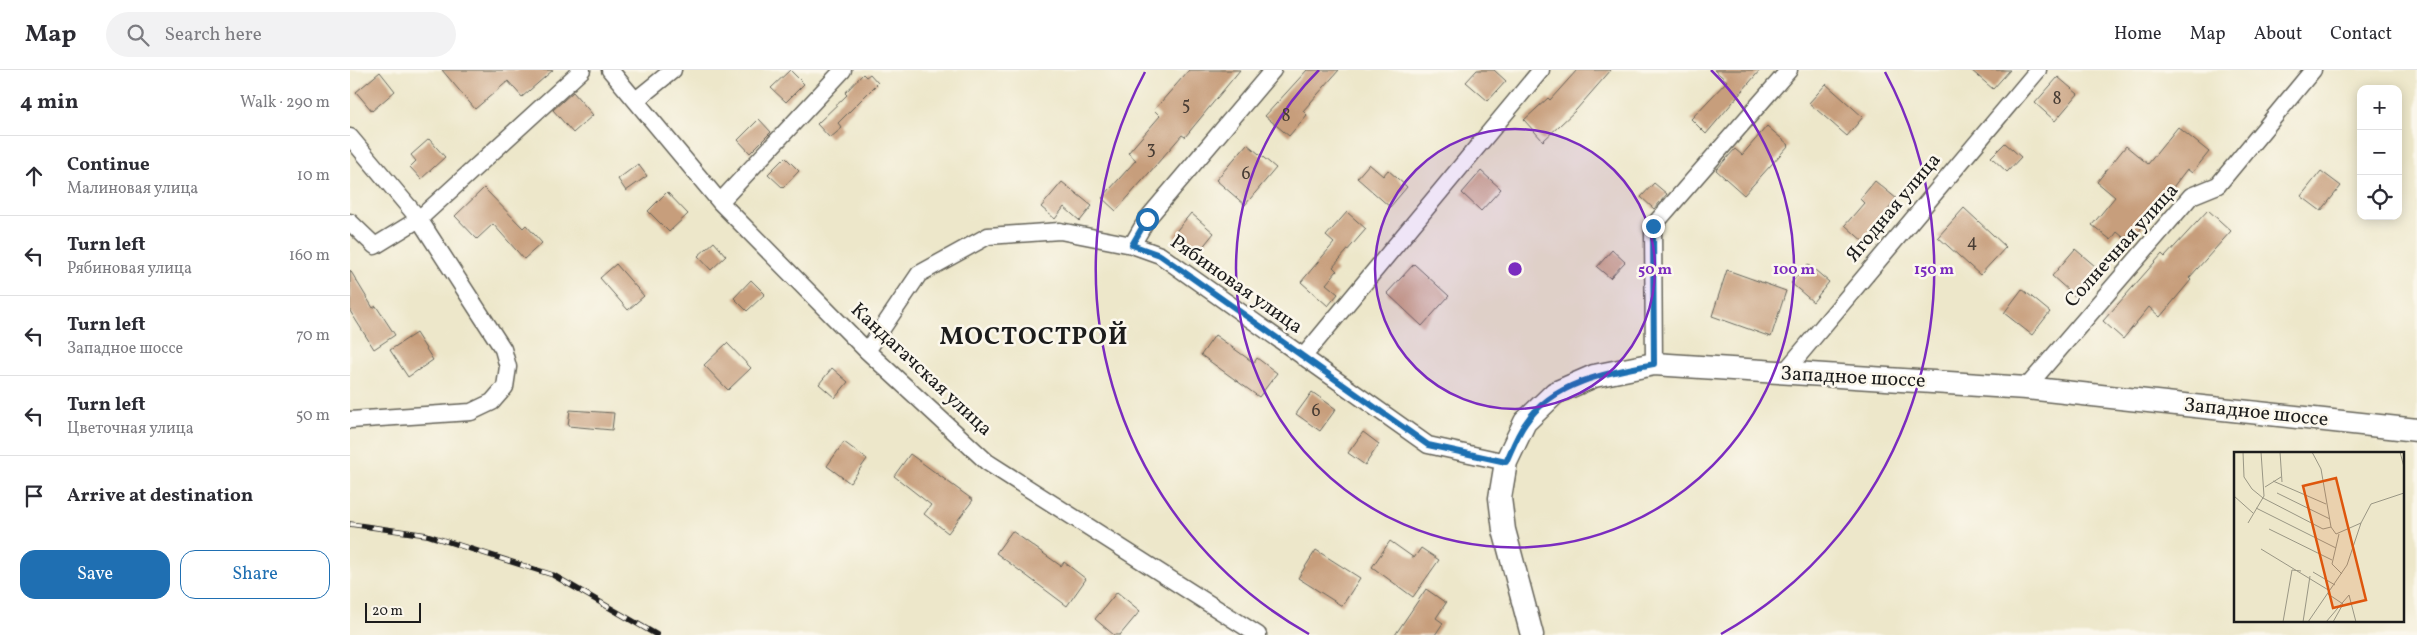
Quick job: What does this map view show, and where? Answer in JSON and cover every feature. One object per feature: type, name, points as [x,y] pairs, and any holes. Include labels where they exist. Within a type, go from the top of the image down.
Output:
[{"type":"main road","name":"Западное шоссе","points":[[1532,635],[1504,530],[1500,498],[1506,462],[1525,422],[1555,393],[1594,376],[1654,364],[1783,374],[2026,388],[2417,430]]},
{"type":"street","points":[[350,222],[375,246],[419,218],[582,70]]},
{"type":"street","name":"Кандагачская улица","points":[[610,70],[720,202],[867,351],[987,462],[1258,635]]},
{"type":"street","points":[[636,100],[673,70]]},
{"type":"street","points":[[720,202],[843,70]]},
{"type":"street","points":[[1132,245],[1147,219],[1274,70]]},
{"type":"street","name":"Рябиновая улица","points":[[1303,357],[1541,70]]},
{"type":"street","points":[[1654,364],[1653,226],[1789,70]]},
{"type":"street","name":"Ягодная улица","points":[[1783,374],[2038,70]]},
{"type":"street","name":"Солнечная улица","points":[[2026,388],[2191,196],[2218,184],[2313,70]]},
{"type":"street","points":[[350,137],[419,218],[503,349],[508,367],[505,387],[492,402],[470,412],[350,420]]},
{"type":"street","name":"Рябиновая улица","points":[[867,351],[919,274],[988,236],[1060,232],[1132,245],[1160,255],[1428,445],[1506,462]]},
{"type":"building","points":[[442,70],[553,70],[522,97],[508,81],[475,109]]},
{"type":"building","points":[[790,70],[804,84],[786,102],[771,88]]},
{"type":"building","points":[[1189,70],[1240,70],[1185,137],[1182,135],[1116,211],[1102,198],[1136,160],[1128,153],[1160,116],[1154,110]]},
{"type":"building","points":[[1307,70],[1339,70],[1303,111],[1307,115],[1289,136],[1265,116]]},
{"type":"building","points":[[1477,70],[1494,70],[1506,81],[1488,101],[1466,82]]},
{"type":"building","points":[[1577,70],[1611,70],[1576,110],[1543,141],[1524,120],[1548,98],[1550,100]]},
{"type":"building","points":[[1714,70],[1760,70],[1706,134],[1691,119],[1727,81]]},
{"type":"building","points":[[1971,70],[2010,70],[1993,89]]},
{"type":"building","points":[[380,72],[395,91],[372,111],[356,92]]},
{"type":"building","points":[[863,74],[866,77],[870,74],[878,83],[838,123],[842,128],[830,138],[817,124],[847,95],[845,93]]},
{"type":"building","points":[[2058,77],[2078,94],[2055,121],[2035,103]]},
{"type":"building","points":[[1826,84],[1863,117],[1847,136],[1809,103]]},
{"type":"building","points":[[573,92],[593,115],[573,133],[553,110]]},
{"type":"building","points":[[759,119],[771,132],[750,153],[738,140]]},
{"type":"building","points":[[1767,126],[1789,145],[1744,195],[1716,170],[1735,149],[1742,155]]},
{"type":"building","points":[[2178,127],[2209,152],[2192,173],[2187,169],[2130,243],[2117,232],[2111,240],[2092,225],[2115,197],[2097,182],[2126,146],[2148,164]]},
{"type":"building","points":[[429,139],[445,157],[421,179],[410,167],[416,161],[411,155]]},
{"type":"building","points":[[2005,143],[2021,157],[2007,172],[1991,157]]},
{"type":"building","points":[[1247,144],[1276,168],[1245,205],[1216,180]]},
{"type":"building","points":[[785,157],[799,171],[783,188],[768,174]]},
{"type":"building","points":[[638,164],[647,176],[626,191],[618,179]]},
{"type":"building","points":[[1369,164],[1383,176],[1388,170],[1407,187],[1390,207],[1357,178]]},
{"type":"building","points":[[1481,171],[1501,189],[1481,211],[1462,193]]},
{"type":"building","points":[[2321,171],[2341,186],[2321,211],[2301,196]]},
{"type":"building","points":[[1875,181],[1897,199],[1878,222],[1884,226],[1867,245],[1845,225],[1864,203],[1860,199]]},
{"type":"building","points":[[1062,182],[1092,206],[1080,221],[1064,207],[1055,219],[1041,207]]},
{"type":"building","points":[[1654,183],[1667,194],[1654,209],[1641,197]]},
{"type":"building","points":[[484,188],[523,228],[526,225],[542,243],[524,259],[493,224],[477,239],[455,216]]},
{"type":"building","points":[[667,192],[688,214],[669,232],[648,211]]},
{"type":"building","points":[[1964,208],[2006,247],[1980,275],[1938,237]]},
{"type":"building","points":[[2208,210],[2231,231],[2189,278],[2191,280],[2160,317],[2149,307],[2123,339],[2103,321],[2162,254],[2165,257]]},
{"type":"building","points":[[1347,212],[1366,229],[1333,267],[1337,271],[1326,284],[1338,294],[1328,306],[1301,282],[1334,243],[1326,236]]},
{"type":"building","points":[[1191,213],[1214,233],[1197,254],[1173,235]]},
{"type":"building","points":[[714,242],[726,256],[711,270],[698,256]]},
{"type":"building","points":[[2075,249],[2102,272],[2078,299],[2052,276]]},
{"type":"building","points":[[1612,250],[1625,262],[1610,278],[1597,267]]},
{"type":"building","points":[[616,264],[644,296],[628,310],[600,278]]},
{"type":"building","points":[[1414,264],[1449,296],[1422,326],[1387,293]]},
{"type":"building","points":[[1808,264],[1829,282],[1813,302],[1791,283]]},
{"type":"building","points":[[350,270],[373,308],[376,306],[395,335],[374,349],[350,311]]},
{"type":"building","points":[[1727,270],[1786,291],[1771,337],[1712,316]]},
{"type":"building","points":[[751,280],[765,294],[747,311],[734,298]]},
{"type":"building","points":[[2022,289],[2050,312],[2032,335],[2004,313]]},
{"type":"building","points":[[416,333],[433,360],[408,377],[390,350]]},
{"type":"building","points":[[1215,335],[1254,363],[1257,358],[1277,373],[1259,397],[1201,355]]},
{"type":"building","points":[[727,343],[751,368],[728,390],[704,365]]},
{"type":"building","points":[[832,368],[848,382],[835,398],[819,384]]},
{"type":"building","points":[[1312,392],[1336,409],[1320,431],[1296,414]]},
{"type":"building","points":[[570,410],[614,413],[612,430],[568,426]]},
{"type":"building","points":[[1363,432],[1379,444],[1365,465],[1348,453]]},
{"type":"building","points":[[844,442],[867,459],[850,483],[827,466]]},
{"type":"building","points":[[910,454],[973,500],[948,533],[924,514],[931,505],[894,476]]},
{"type":"building","points":[[1012,531],[1061,566],[1064,562],[1086,579],[1067,606],[996,553]]},
{"type":"building","points":[[1390,541],[1414,558],[1421,548],[1439,560],[1413,597],[1372,567]]},
{"type":"building","points":[[1316,550],[1360,578],[1342,606],[1298,578]]},
{"type":"building","points":[[1426,589],[1446,603],[1436,618],[1443,623],[1435,635],[1395,635]]},
{"type":"building","points":[[1117,592],[1140,611],[1120,635],[1114,635],[1095,619]]},
{"type":"railway","points":[[350,524],[427,535],[553,575],[657,635]]},
{"type":"district","name":"МОСТОСТРОЙ","points":[[1034,337]]},
{"type":"route","points":[[1147,219],[1132,245],[1160,255],[1428,445],[1506,462],[1525,422],[1555,393],[1594,376],[1654,364],[1653,226]]}]
